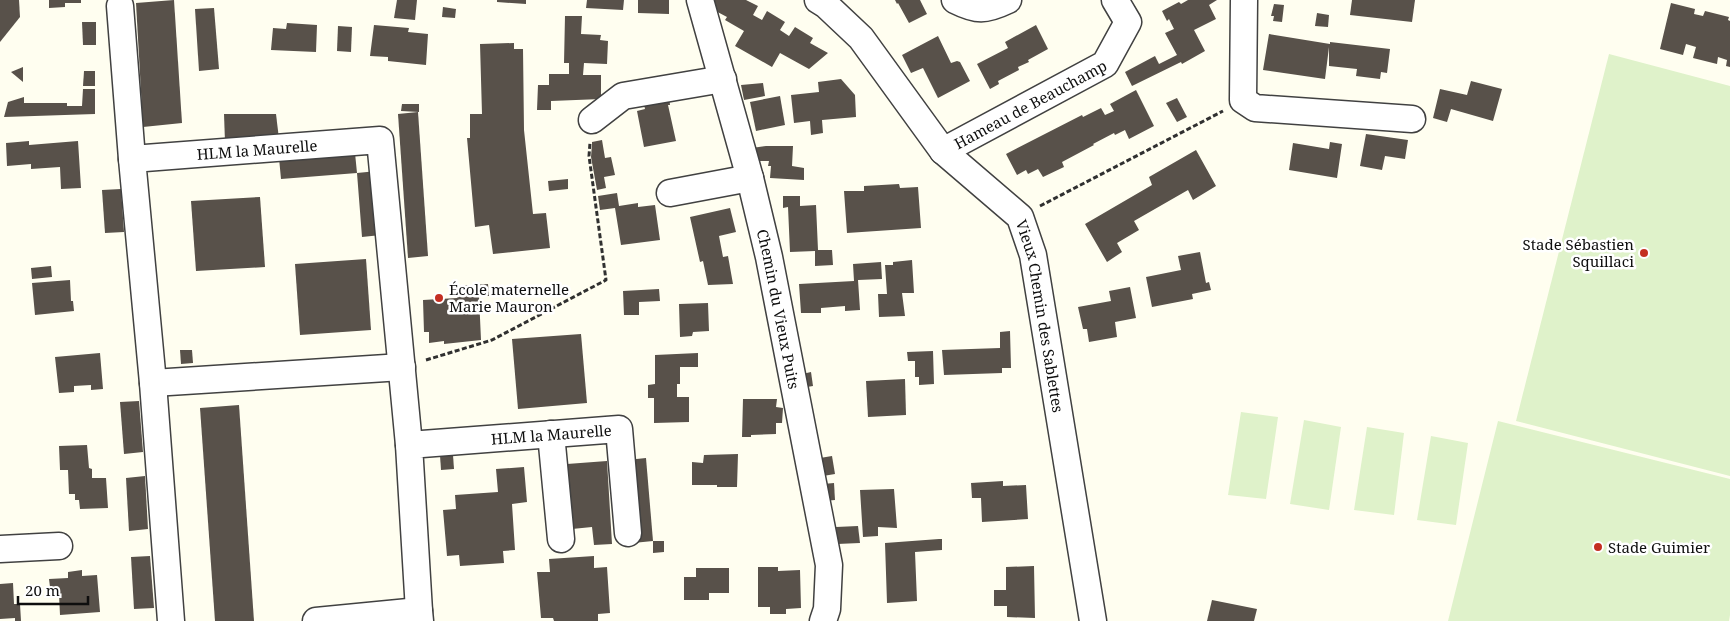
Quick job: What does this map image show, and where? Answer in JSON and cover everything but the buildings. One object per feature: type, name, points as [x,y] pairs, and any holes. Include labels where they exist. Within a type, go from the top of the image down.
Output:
[{"type":"street","name":"Chemin du Vieux Puits","points":[[700,0],[750,178],[769,257],[829,566],[826,609],[823,621]]},
{"type":"street","name":"Vieux Chemin des Sablettes","points":[[818,0],[826,5],[861,38],[943,151],[1020,217],[1033,255],[1093,621]]},
{"type":"street","points":[[955,0],[975,9],[989,8],[1008,0]]},
{"type":"street","name":"Hameau de Beauchamp","points":[[943,151],[1105,64],[1128,22],[1115,0]]},
{"type":"street","points":[[1244,0],[1244,100],[1255,108],[1412,119]]},
{"type":"street","points":[[120,6],[153,383],[171,621]]},
{"type":"street","points":[[592,120],[623,96],[723,78]]},
{"type":"street","name":"HLM la Maurelle","points":[[132,159],[380,140],[409,445],[420,616],[316,621]]},
{"type":"street","points":[[670,193],[750,178]]},
{"type":"street","points":[[153,383],[402,367]]},
{"type":"street","name":"HLM la Maurelle","points":[[409,445],[619,429],[628,533]]},
{"type":"street","points":[[551,434],[561,539]]},
{"type":"street","points":[[0,549],[59,546]]},
{"type":"path","points":[[1020,217],[1244,100]]},
{"type":"path","points":[[402,367],[492,340],[606,280],[589,156],[592,120]]},
{"type":"green space","name":"Stade Sébastien Squillaci","points":[[1609,54],[1730,86],[1730,476],[1516,421]]},
{"type":"green space","points":[[1241,412],[1278,417],[1266,499],[1228,495]]},
{"type":"green space","points":[[1304,420],[1341,427],[1329,510],[1290,504]]},
{"type":"green space","name":"Stade Guimier","points":[[1498,421],[1730,479],[1729,621],[1448,621]]},
{"type":"green space","points":[[1367,427],[1404,433],[1394,515],[1354,510]]},
{"type":"green space","points":[[1431,436],[1468,443],[1456,525],[1417,520]]},
{"type":"place","name":"Stade Sébastien Squillaci","points":[[1644,253]]},
{"type":"place","name":"École maternelle Marie Mauron","points":[[439,298]]},
{"type":"place","name":"Stade Guimier","points":[[1598,547]]}]
